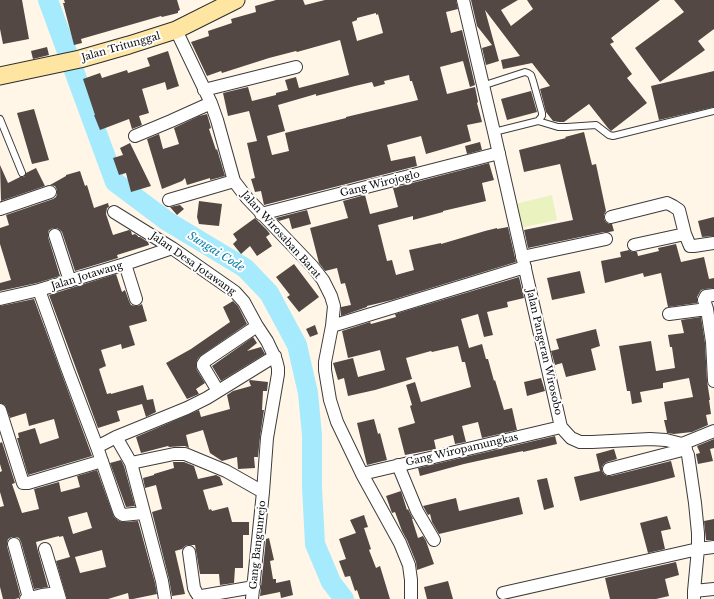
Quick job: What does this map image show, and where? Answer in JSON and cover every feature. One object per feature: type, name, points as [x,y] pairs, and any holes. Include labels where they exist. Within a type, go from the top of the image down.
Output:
[{"type":"main road","name":"Jalan Tritunggal","points":[[0,76],[80,58],[129,45],[176,30],[236,0]]},
{"type":"street","name":"Jalan Pangeran Wirosobo","points":[[463,0],[561,427],[571,438],[580,442],[650,439],[666,440],[684,447]]},
{"type":"street","name":"Jalan Wirosaban Barat","points":[[176,30],[211,103],[234,181],[261,214],[312,266],[323,280],[331,296],[334,306],[325,362],[330,400],[337,422],[362,474],[400,544],[408,565],[411,580],[411,599]]},
{"type":"street","points":[[204,90],[296,67]]},
{"type":"street","points":[[135,136],[211,103]]},
{"type":"street","name":"Gang Wirojoglo","points":[[261,214],[499,153]]},
{"type":"street","points":[[169,200],[234,181]]},
{"type":"street","points":[[0,210],[50,192]]},
{"type":"street","points":[[611,217],[667,203],[679,210],[685,234],[690,246],[714,243]]},
{"type":"street","name":"Jalan Desa Jotawang","points":[[114,212],[172,248],[235,292],[244,302],[275,356],[278,374],[267,438],[263,492]]},
{"type":"street","points":[[634,245],[685,234]]},
{"type":"street","points":[[55,235],[70,281]]},
{"type":"street","points":[[332,326],[524,262],[606,239]]},
{"type":"street","name":"Jalan Jotawang","points":[[0,299],[70,281],[172,248]]},
{"type":"street","points":[[125,264],[136,299]]},
{"type":"street","points":[[39,290],[120,513],[143,513]]},
{"type":"street","points":[[714,295],[705,298],[713,342],[714,382]]},
{"type":"street","points":[[669,314],[707,309]]},
{"type":"street","points":[[218,391],[203,366],[205,360],[257,326]]},
{"type":"street","points":[[97,447],[116,437],[187,408],[207,398],[275,356]]},
{"type":"street","points":[[0,410],[23,483],[35,481],[102,461]]},
{"type":"street","name":"Gang Wiropamungkas","points":[[362,474],[561,427]]},
{"type":"street","points":[[609,469],[684,447],[714,431]]},
{"type":"street","points":[[116,437],[131,463],[162,581],[165,599]]},
{"type":"street","points":[[684,447],[688,456],[695,503],[698,549],[693,597],[714,589]]},
{"type":"street","points":[[131,463],[174,454],[185,454],[226,471],[263,492]]},
{"type":"street","points":[[398,465],[417,511],[434,540]]},
{"type":"street","name":"Gang Bangunrejo","points":[[252,599],[263,492]]},
{"type":"street","points":[[14,544],[27,599],[50,594],[59,599]]},
{"type":"street","points":[[503,594],[698,549],[714,547]]},
{"type":"street","points":[[46,549],[59,599]]},
{"type":"street","points":[[189,552],[194,588],[198,594],[202,596],[254,587]]},
{"type":"lane","points":[[483,87],[525,72],[529,74],[533,80],[542,113],[542,116],[538,120],[494,132]]},
{"type":"lane","points":[[538,120],[551,126],[558,127],[596,125],[609,135],[613,136],[714,111]]},
{"type":"lane","points":[[0,119],[22,173]]},
{"type":"green space","points":[[552,195],[557,220],[520,228],[515,204]]},
{"type":"building","points":[[0,0],[22,0],[29,39],[3,44],[0,29]]},
{"type":"building","points":[[64,0],[177,0],[180,10],[178,13],[161,16],[81,39],[82,43],[74,45],[63,3],[65,3]]},
{"type":"building","points":[[276,0],[303,0],[305,5],[325,0],[456,0],[458,9],[446,12],[451,33],[462,30],[475,85],[470,87],[463,61],[440,67],[447,94],[475,87],[482,122],[467,125],[471,141],[426,154],[421,136],[387,145],[391,161],[415,156],[417,166],[264,205],[261,191],[255,192],[251,179],[255,178],[247,143],[257,141],[249,111],[228,116],[223,93],[248,87],[252,101],[276,95],[276,93],[288,90],[285,80],[296,77],[299,88],[349,75],[340,40],[207,76],[191,42],[209,36],[208,31],[232,23],[231,19],[256,12],[255,6]],"holes":[[[376,13],[376,15],[378,14],[383,33],[357,41],[352,22],[357,20],[357,18]],[[409,75],[418,100],[285,133],[289,151],[272,155],[267,136],[285,131],[278,105],[316,94],[316,96],[372,82],[374,87],[385,84],[384,81]]]},
{"type":"building","points":[[471,0],[518,0],[501,10],[511,26],[533,9],[527,0],[660,0],[611,38],[614,42],[610,44],[632,74],[627,78],[647,103],[611,131],[589,104],[564,122],[553,121],[546,112],[540,89],[550,86],[532,63],[503,69],[501,60],[520,56],[485,10],[499,61],[486,65],[482,48],[492,45],[477,26]]},
{"type":"building","points":[[674,0],[714,0],[714,29],[698,41],[705,50],[660,82],[635,48],[684,12]]},
{"type":"building","points":[[47,47],[49,55],[33,59],[31,51]]},
{"type":"building","points":[[168,51],[179,86],[167,90],[165,82],[142,89],[149,113],[139,116],[142,125],[132,129],[129,119],[100,130],[83,79],[100,73],[102,78],[127,70],[128,73],[150,66],[147,58]]},
{"type":"building","points":[[714,71],[714,107],[659,120],[651,86]]},
{"type":"building","points":[[531,91],[537,112],[507,120],[501,99]]},
{"type":"building","points":[[34,109],[49,160],[32,164],[17,113]]},
{"type":"building","points":[[207,114],[211,128],[209,129],[225,176],[210,180],[210,178],[187,185],[185,178],[182,181],[162,189],[147,139],[159,134],[163,149],[179,144],[174,128],[199,116]]},
{"type":"building","points":[[584,132],[592,165],[596,164],[606,211],[604,219],[609,224],[612,224],[614,231],[528,248],[524,230],[573,220],[560,164],[524,172],[519,150]]},
{"type":"building","points":[[480,142],[482,150],[467,154],[465,146]]},
{"type":"building","points":[[130,143],[151,186],[131,192],[126,173],[119,175],[113,158],[123,155],[120,148]]},
{"type":"building","points":[[489,163],[494,180],[482,183],[486,201],[413,220],[413,216],[378,225],[387,261],[392,260],[396,275],[414,270],[409,250],[441,244],[497,228],[508,227],[516,262],[392,300],[367,306],[341,316],[341,307],[351,305],[345,283],[341,284],[337,268],[325,271],[319,263],[310,228],[348,218],[343,201],[365,195],[370,214],[398,207],[393,188]]},
{"type":"building","points":[[0,165],[8,183],[20,177],[24,177],[26,173],[36,168],[45,186],[1,201]]},
{"type":"building","points":[[80,171],[85,186],[87,185],[94,208],[108,203],[109,207],[107,208],[106,214],[113,235],[129,230],[131,231],[132,235],[135,234],[148,242],[149,245],[117,255],[118,258],[75,271],[62,232],[57,228],[53,228],[49,230],[48,237],[60,276],[37,283],[0,291],[0,283],[11,280],[0,244],[0,228],[9,225],[6,215],[53,199],[56,197],[57,190],[55,186],[50,185],[66,175]]},
{"type":"building","points":[[199,201],[222,204],[219,226],[199,224],[197,217]]},
{"type":"building","points":[[180,205],[184,209],[177,215],[170,207]]},
{"type":"building","points":[[307,210],[311,224],[292,229],[289,218],[279,221],[276,218]]},
{"type":"building","points":[[714,217],[714,236],[702,237],[698,221]]},
{"type":"building","points":[[255,218],[270,234],[266,237],[272,246],[257,256],[250,246],[241,254],[233,244],[237,240],[233,234]]},
{"type":"building","points":[[676,244],[681,262],[704,257],[709,279],[714,278],[714,288],[701,290],[697,297],[697,303],[668,307],[661,273],[644,277],[643,273],[605,283],[601,261],[621,257],[620,252],[629,250],[632,252],[637,252],[638,256],[659,251],[658,248]]},
{"type":"building","points":[[294,264],[319,297],[299,312],[287,297],[290,295],[276,277]]},
{"type":"building","points":[[580,271],[585,293],[552,300],[547,278]]},
{"type":"building","points":[[116,274],[122,292],[125,290],[131,305],[138,306],[142,304],[147,321],[129,326],[135,345],[122,349],[121,344],[101,350],[106,366],[99,369],[107,394],[143,385],[147,400],[153,399],[156,412],[146,417],[142,404],[117,411],[120,421],[98,428],[49,295]]},
{"type":"building","points":[[519,277],[524,298],[507,302],[508,307],[487,312],[493,335],[484,337],[478,314],[461,319],[469,348],[482,344],[504,410],[512,408],[517,430],[482,438],[478,422],[462,426],[466,442],[455,444],[453,435],[434,440],[436,449],[405,455],[398,428],[415,423],[410,406],[412,405],[406,385],[415,382],[421,402],[471,387],[465,362],[462,362],[458,346],[406,358],[412,379],[348,396],[344,378],[338,380],[333,363],[353,358],[358,377],[385,370],[380,350],[348,358],[342,331],[370,322],[371,324],[396,317],[395,314]]},
{"type":"building","points":[[34,299],[92,456],[28,475],[17,438],[19,438],[18,433],[35,428],[40,444],[59,438],[54,419],[29,426],[26,413],[10,418],[5,405],[0,403],[0,306]]},
{"type":"building","points":[[233,301],[238,306],[247,324],[199,357],[196,366],[205,383],[196,389],[199,394],[187,399],[166,363],[191,349],[230,322],[223,307]]},
{"type":"building","points":[[701,317],[705,343],[707,381],[711,414],[706,415],[708,425],[692,432],[674,434],[667,433],[664,420],[667,420],[664,402],[693,397],[689,378],[663,383],[663,388],[640,392],[642,402],[632,404],[630,391],[627,391],[619,346],[651,341],[656,371],[675,368],[672,347],[670,347],[668,335],[684,333],[681,320]]},
{"type":"building","points":[[315,325],[318,334],[310,337],[306,329]]},
{"type":"building","points":[[596,329],[600,346],[591,349],[596,370],[566,377],[562,363],[555,365],[551,351],[559,349],[556,339]]},
{"type":"building","points":[[253,337],[257,343],[247,351],[261,347],[265,354],[221,381],[212,366]]},
{"type":"building","points":[[541,378],[545,391],[527,396],[524,382]]},
{"type":"building","points":[[250,380],[268,382],[267,391],[263,391],[262,410],[264,410],[258,457],[254,457],[255,468],[238,469],[237,457],[222,461],[210,453],[203,430],[186,435],[189,448],[185,446],[168,446],[141,453],[136,437],[199,410],[201,417],[230,409],[227,395],[233,391],[251,386]]},
{"type":"building","points":[[374,419],[378,434],[380,433],[387,460],[367,465],[357,423]]},
{"type":"building","points":[[555,436],[557,444],[464,464],[420,476],[418,468]]},
{"type":"building","points":[[714,439],[714,448],[710,449],[713,461],[698,464],[696,454],[700,453],[697,446]]},
{"type":"building","points":[[2,442],[15,483],[12,484],[22,513],[39,509],[34,489],[59,482],[61,492],[80,487],[77,476],[97,470],[114,517],[123,522],[138,521],[157,594],[133,599],[129,599],[128,593],[108,599],[67,599],[56,561],[70,557],[63,536],[36,542],[48,587],[34,589],[21,542],[19,538],[12,537],[8,539],[7,546],[20,594],[19,598],[3,599],[0,587],[0,507],[4,506],[0,492],[0,472],[2,471],[0,464],[0,443]],"holes":[[[87,512],[92,528],[73,534],[68,517]],[[102,550],[106,567],[80,573],[75,557]]]},
{"type":"building","points":[[614,449],[617,459],[607,462],[602,467],[602,471],[607,476],[671,461],[675,477],[580,501],[574,477],[600,471],[596,454]]},
{"type":"building","points":[[121,460],[135,506],[126,507],[110,463]]},
{"type":"building","points":[[173,462],[184,462],[194,466],[198,479],[216,475],[220,477],[223,485],[203,490],[209,510],[211,509],[212,511],[228,507],[232,522],[249,522],[249,535],[243,535],[243,568],[235,568],[234,583],[220,585],[219,574],[200,574],[195,545],[188,545],[175,551],[185,594],[172,596],[152,512],[162,509],[156,485],[145,488],[143,478],[174,468]]},
{"type":"building","points":[[547,478],[554,507],[544,510],[537,480]]},
{"type":"building","points":[[401,491],[407,510],[408,509],[413,519],[418,538],[423,536],[434,564],[417,570],[416,562],[407,540],[395,512],[392,513],[386,496]]},
{"type":"building","points":[[519,497],[523,514],[439,534],[432,522],[430,514],[428,515],[423,506],[456,498],[459,511]]},
{"type":"building","points":[[364,515],[368,527],[364,528],[371,549],[369,550],[376,568],[380,566],[390,599],[360,599],[357,590],[355,591],[350,576],[345,577],[339,561],[346,559],[339,539],[356,533],[350,520]]},
{"type":"building","points":[[667,516],[671,529],[661,531],[665,549],[648,553],[640,523]]},
{"type":"building","points":[[714,519],[714,540],[706,540],[704,521]]},
{"type":"building","points":[[269,538],[274,560],[270,561],[273,579],[276,579],[276,583],[290,580],[293,595],[281,598],[280,592],[260,596],[266,539]]},
{"type":"building","points":[[676,562],[679,575],[665,579],[669,596],[656,599],[610,599],[605,578]]},
{"type":"building","points":[[448,581],[453,599],[427,599],[424,587]]},
{"type":"waterway","name":"Sungai Code","points":[[48,0],[115,182],[167,221],[245,268],[269,293],[297,345],[308,393],[312,435],[312,487],[315,544],[331,582],[344,599]]}]
